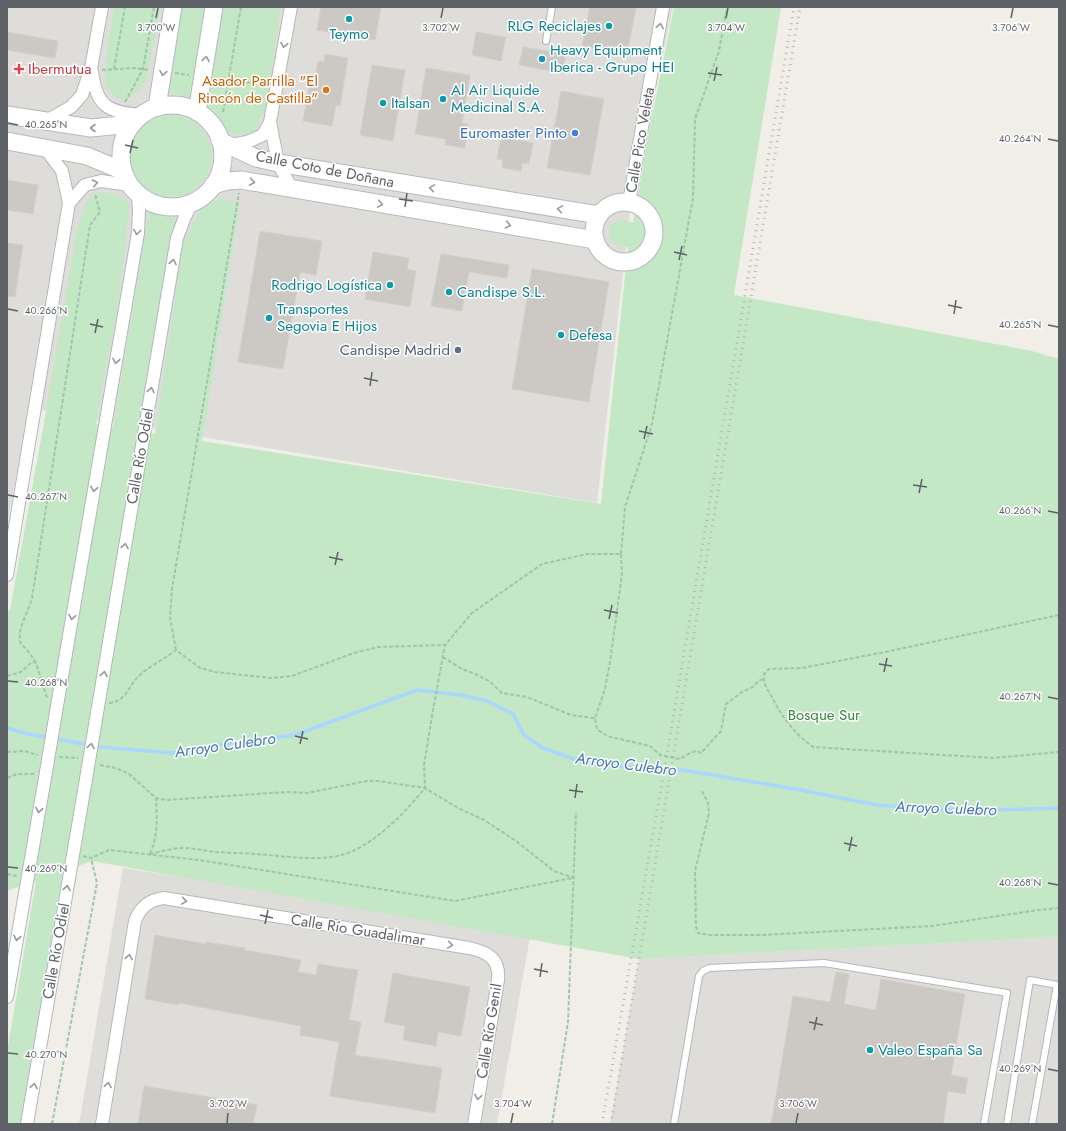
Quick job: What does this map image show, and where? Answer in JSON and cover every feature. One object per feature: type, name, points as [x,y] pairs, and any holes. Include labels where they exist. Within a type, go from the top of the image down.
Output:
[{"type":"street","points":[[102,7],[94,87],[98,99],[110,109],[127,114],[136,120]]},
{"type":"street","points":[[157,107],[173,7]]},
{"type":"street","points":[[197,112],[214,7]]},
{"type":"street","points":[[225,143],[247,142],[263,135],[270,122],[290,7]]},
{"type":"street","name":"Calle Pico Veleta","points":[[629,202],[663,7]]},
{"type":"street","points":[[46,121],[71,107],[82,95],[96,69]]},
{"type":"street","points":[[7,115],[91,128],[136,120],[157,107],[170,105],[184,106],[197,112],[211,124],[225,143]]},
{"type":"street","points":[[7,997],[138,233],[139,211],[121,159],[121,146],[125,135],[136,120]]},
{"type":"street","points":[[270,122],[278,163],[292,189]]},
{"type":"street","points":[[7,141],[87,156],[130,183],[150,202],[164,206],[178,206],[192,202],[204,195],[219,175],[222,164],[222,152],[225,143]]},
{"type":"street","name":"Calle Coto de Doñana","points":[[225,143],[256,158],[278,163],[598,216]]},
{"type":"street","points":[[7,575],[69,203],[62,171],[45,148]]},
{"type":"street","name":"Calle Coto de Doñana","points":[[213,185],[227,181],[241,180],[595,240]]},
{"type":"street","points":[[69,203],[85,185],[101,181],[130,183]]},
{"type":"street","name":"Calle Río Odiel","points":[[27,1124],[177,238],[184,218],[192,202]]},
{"type":"street","points":[[620,202],[629,202],[643,208],[648,214],[654,231],[653,240],[650,247],[644,254],[636,259],[626,262],[616,261],[608,258],[602,253],[595,240],[595,223],[598,216],[610,205],[620,202]]},
{"type":"street","name":"Calle Río Guadalimar","points":[[102,1124],[135,921],[141,908],[157,899],[164,898],[480,950],[495,962]]},
{"type":"street","name":"Calle Río Genil","points":[[474,1124],[498,980],[498,968],[495,962]]},
{"type":"lane","points":[[546,41],[552,7]]},
{"type":"lane","points":[[674,1124],[699,976],[703,971],[709,968],[824,963],[1007,993],[984,1124]]},
{"type":"lane","points":[[1007,1124],[1030,980],[1057,985],[1032,1124]]},
{"type":"path","points":[[114,69],[125,7]]},
{"type":"path","points":[[123,106],[143,69],[154,7]]},
{"type":"path","points":[[223,112],[241,7]]},
{"type":"path","points":[[727,7],[719,51],[695,119],[693,198],[652,424],[625,507],[621,554],[622,574],[605,689],[595,718],[597,729],[606,736],[650,746],[660,755],[680,759],[696,751],[701,753],[721,731],[726,704],[763,679]]},
{"type":"path","points":[[96,69],[151,70]]},
{"type":"path","points":[[168,72],[189,75]]},
{"type":"path","points":[[211,79],[253,83],[268,78]]},
{"type":"path","points":[[241,180],[172,590],[170,618],[176,650],[200,668],[215,672],[271,678],[292,676],[354,653],[378,647],[445,645]]},
{"type":"path","points":[[57,706],[51,703],[46,696],[36,663],[20,642],[21,628],[32,598],[90,225],[100,212],[94,193]]},
{"type":"path","points":[[150,854],[182,848],[282,857],[312,858],[338,856],[355,851],[386,828],[408,808],[425,788],[424,765],[432,710],[445,645],[472,613],[542,564],[587,554],[621,554]]},
{"type":"path","points":[[1059,615],[802,668],[768,669],[764,674],[763,679],[786,721],[801,738],[813,747],[993,758],[1059,752]]},
{"type":"path","points":[[98,708],[118,700],[128,692],[137,677],[176,650]]},
{"type":"path","points":[[443,657],[462,669],[489,681],[502,693],[527,697],[570,715],[595,718]]},
{"type":"path","points":[[7,676],[21,672],[32,662],[36,663]]},
{"type":"path","points":[[7,752],[24,750],[39,756]]},
{"type":"path","points":[[54,757],[78,758],[84,760]]},
{"type":"path","points":[[96,764],[115,768],[128,773],[156,798],[166,800],[287,792],[307,793],[367,781],[378,781],[425,788],[458,808],[484,820],[516,841],[554,871],[574,878]]},
{"type":"path","points":[[7,778],[23,774],[45,774]]},
{"type":"path","points":[[702,791],[708,803],[709,813],[695,871],[696,926],[698,933],[709,936],[762,935],[932,926],[1059,908]]},
{"type":"path","points":[[150,854],[155,843],[157,826],[156,798]]},
{"type":"path","points":[[552,1124],[568,1022],[576,812]]},
{"type":"path","points":[[73,853],[91,858],[109,850],[199,860],[455,901],[574,878]]},
{"type":"path","points":[[52,1124],[97,883],[91,858]]},
{"type":"shaded area","points":[[7,7],[673,7],[631,202],[597,503],[29,408],[7,524]]},
{"type":"shaded area","points":[[123,868],[531,931],[497,1124],[79,1124]]},
{"type":"shaded area","points":[[1059,937],[1059,1124],[610,1124],[639,959]]},
{"type":"green space","points":[[114,7],[160,7],[146,81],[138,91],[125,101],[114,96],[106,87],[105,82]]},
{"type":"green space","points":[[179,7],[207,7],[192,97],[165,92]]},
{"type":"green space","points":[[220,7],[281,7],[265,110],[254,134],[228,134],[218,121],[203,108]]},
{"type":"green space","name":"Bosque Sur","points":[[674,7],[781,7],[734,295],[1032,351],[1059,359],[1059,937],[639,959],[92,861],[63,871],[21,1124],[7,1124],[7,1052],[36,881],[7,891],[7,613],[10,610],[76,234],[87,200],[96,192],[116,194],[130,204],[119,297],[96,424],[113,427],[149,212],[175,218],[138,431],[155,434],[183,245],[200,210],[219,199],[240,203],[202,441],[601,504],[628,247],[618,247],[612,243],[609,237],[609,231],[611,225],[616,221],[624,220],[633,223],[650,126]]},
{"type":"green space","points":[[171,115],[187,118],[200,127],[209,140],[212,156],[209,172],[200,185],[187,194],[171,197],[155,194],[142,185],[133,172],[130,156],[133,140],[142,127],[155,118]]},
{"type":"building","name":"Teymo","points":[[321,7],[381,7],[375,40],[317,30]]},
{"type":"building","name":"RLG Reciclajes","points":[[590,7],[636,7],[627,54],[582,46]]},
{"type":"building","points":[[7,32],[58,41],[55,58],[7,50]]},
{"type":"building","points":[[476,32],[506,37],[501,61],[472,55]]},
{"type":"building","name":"Heavy Equipment Iberica - Grupo HEI","points":[[523,47],[566,54],[562,73],[519,65]]},
{"type":"building","name":"Asador Parrilla \"El Rincón de Castilla\"","points":[[325,54],[348,58],[340,106],[336,105],[332,126],[303,121],[311,74],[316,75],[318,61],[324,62]]},
{"type":"building","name":"Italsan","points":[[372,65],[405,70],[393,141],[360,135]]},
{"type":"building","name":"Al Air Liquide Medicinal S.A.","points":[[426,68],[470,75],[462,123],[468,124],[465,148],[445,145],[446,139],[415,134]]},
{"type":"building","name":"Euromaster Pinto","points":[[561,91],[604,99],[590,175],[547,168]]},
{"type":"building","points":[[501,137],[533,143],[529,164],[522,163],[521,171],[502,168],[503,160],[497,159]]},
{"type":"building","points":[[7,180],[38,185],[33,214],[7,210]]},
{"type":"building","name":"Transportes Segovia E Hijos","points":[[260,231],[322,241],[316,275],[300,272],[283,369],[238,362]]},
{"type":"building","points":[[7,243],[23,245],[15,297],[7,296]]},
{"type":"building","name":"Rodrigo Logística","points":[[373,252],[409,258],[407,269],[416,271],[410,307],[365,299]]},
{"type":"building","name":"Candispe S.L.","points":[[441,254],[509,265],[507,278],[469,272],[462,311],[431,306]]},
{"type":"building","name":"Defesa","points":[[532,269],[609,282],[589,402],[512,389]]},
{"type":"building","points":[[155,935],[205,944],[206,942],[245,948],[245,950],[301,960],[298,972],[316,975],[318,964],[358,970],[349,1020],[361,1022],[355,1055],[442,1068],[435,1113],[330,1096],[339,1042],[300,1035],[301,1026],[179,1003],[179,1005],[145,999]]},
{"type":"building","name":"Valeo España Sa","points":[[836,972],[849,974],[844,1004],[876,1010],[881,979],[965,994],[951,1075],[968,1078],[965,1094],[948,1091],[943,1124],[771,1124],[793,996],[830,1002]]},
{"type":"building","points":[[393,973],[470,987],[461,1036],[438,1032],[436,1046],[403,1040],[405,1026],[384,1022]]},
{"type":"building","points":[[144,1086],[257,1105],[253,1124],[138,1124]]},
{"type":"waterway","name":"Arroyo Culebro","points":[[7,728],[28,734],[101,747],[172,753],[223,744],[295,735],[417,690],[461,695],[487,701],[513,714],[524,735],[543,748],[582,762],[617,766],[683,770],[801,790],[877,805],[968,811],[1059,808]]},
{"type":"railway","points":[[602,1124],[668,748],[794,7]]},
{"type":"railway","points":[[611,1124],[800,7]]},
{"type":"place","name":"Teymo","points":[[349,19]]},
{"type":"place","name":"RLG Reciclajes","points":[[609,26]]},
{"type":"place","name":"Heavy Equipment Iberica - Grupo HEI","points":[[542,59]]},
{"type":"place","name":"Ibermutua","points":[[19,69]]},
{"type":"place","name":"Asador Parrilla \"El Rincón de Castilla\"","points":[[326,90]]},
{"type":"place","name":"Al Air Liquide Medicinal S.A.","points":[[443,99]]},
{"type":"place","name":"Italsan","points":[[383,103]]},
{"type":"place","name":"Euromaster Pinto","points":[[575,133]]},
{"type":"place","name":"Rodrigo Logística","points":[[390,285]]},
{"type":"place","name":"Candispe S.L.","points":[[449,292]]},
{"type":"place","name":"Transportes Segovia E Hijos","points":[[269,318]]},
{"type":"place","name":"Defesa","points":[[561,335]]},
{"type":"place","name":"Candispe Madrid","points":[[458,350]]},
{"type":"place","name":"Valeo España Sa","points":[[870,1050]]}]
